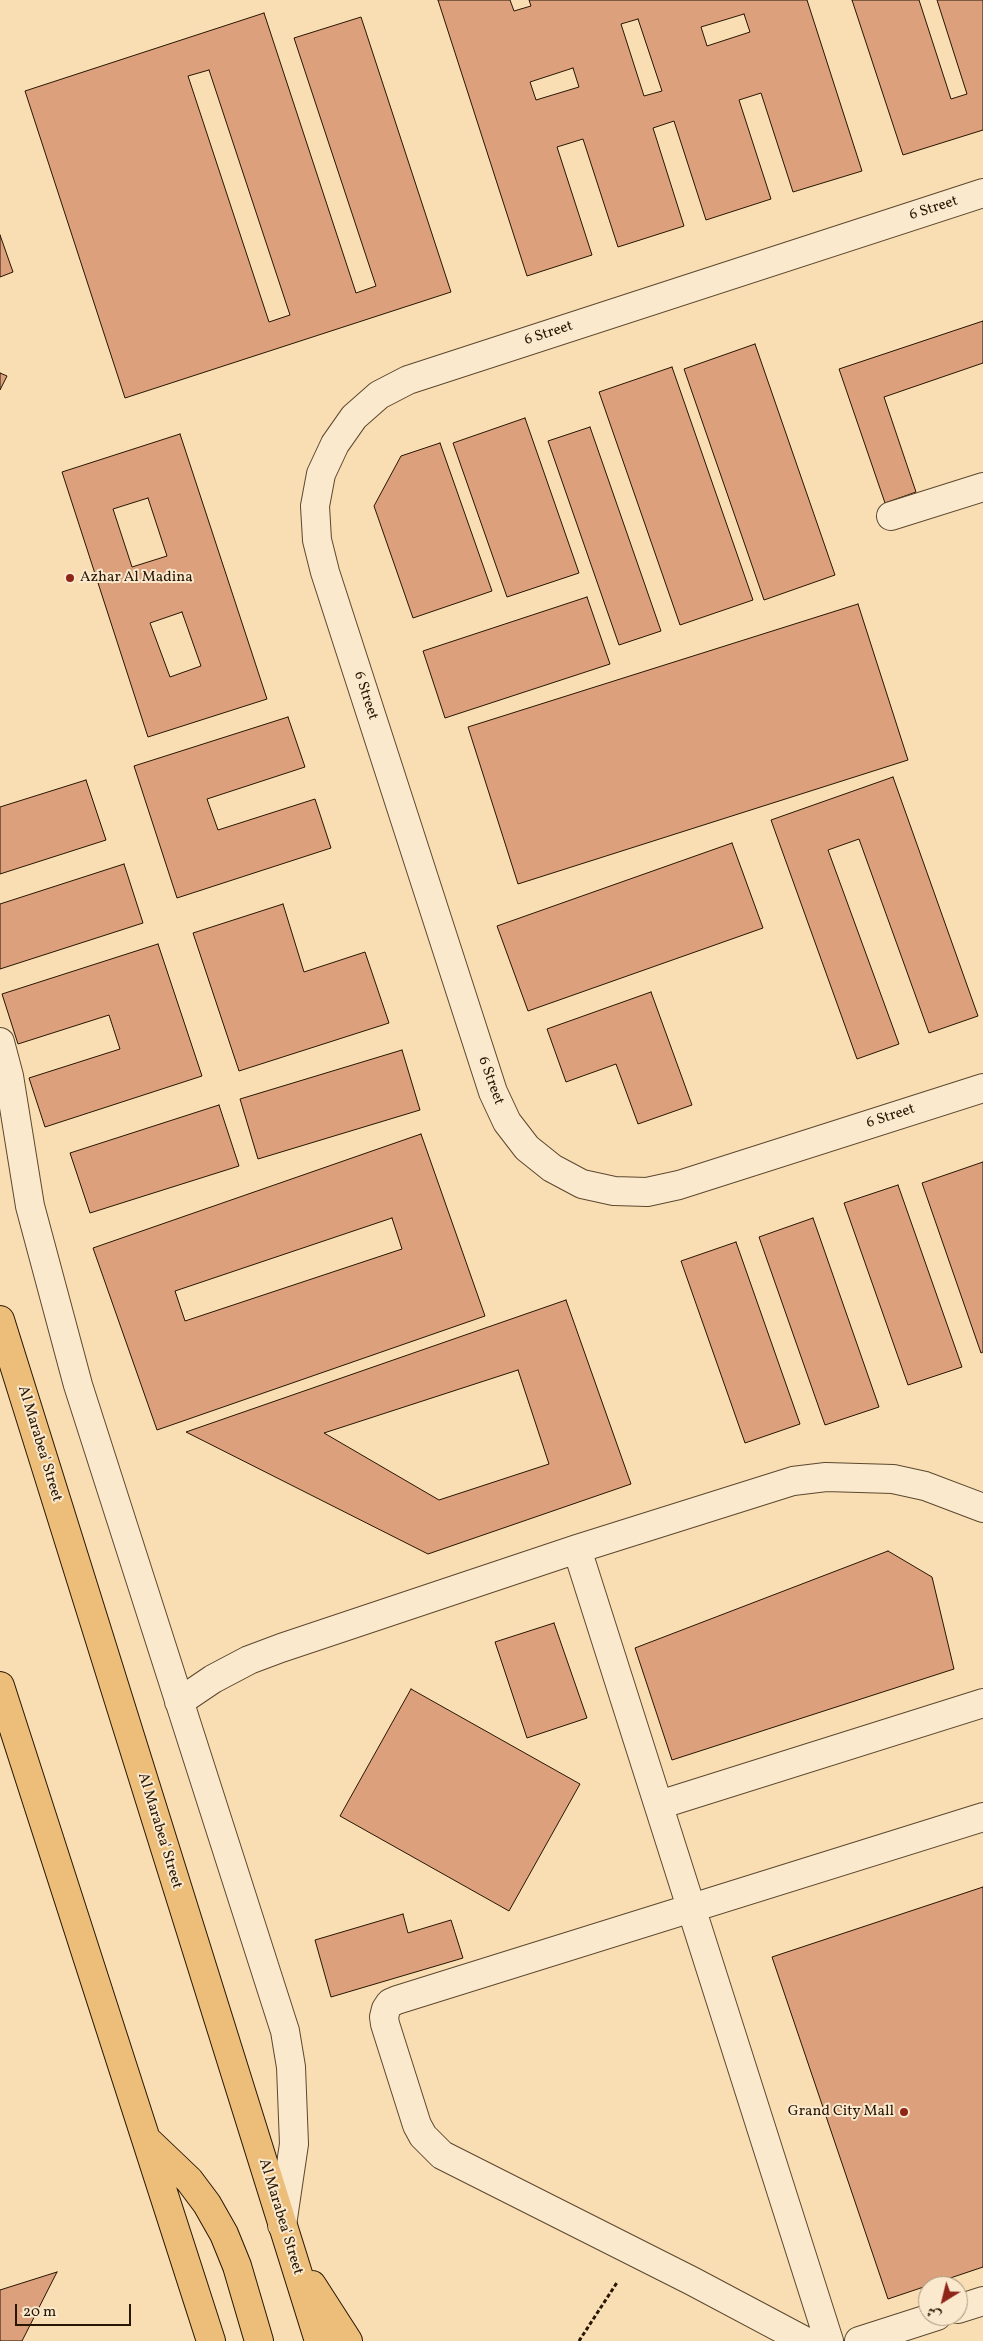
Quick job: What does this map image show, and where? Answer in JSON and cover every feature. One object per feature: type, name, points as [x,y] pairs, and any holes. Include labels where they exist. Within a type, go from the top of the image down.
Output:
[{"type":"main road","name":"Al Marabea' Street","points":[[0,1320],[319,2341]]},
{"type":"main road","points":[[0,1686],[211,2341]]},
{"type":"main road","points":[[146,2139],[188,2180],[207,2204],[224,2234],[237,2266],[259,2341]]},
{"type":"main road","points":[[291,2254],[348,2341]]},
{"type":"main road","points":[[189,2341],[190,2279]]},
{"type":"lane","name":"6 Street","points":[[983,193],[408,380],[379,395],[354,417],[335,444],[321,474],[315,506],[317,540],[325,572],[493,1092],[507,1122],[527,1148],[552,1168],[582,1184],[614,1192],[647,1192],[679,1185],[983,1088]]},
{"type":"lane","points":[[891,516],[983,487]]},
{"type":"lane","points":[[0,1042],[9,1076],[30,1206],[48,1280],[78,1385],[285,2031],[291,2067],[294,2144],[282,2225]]},
{"type":"lane","points":[[179,1702],[213,1679],[249,1660],[281,1648],[577,1549],[793,1481],[826,1477],[893,1479],[925,1486],[983,1508]]},
{"type":"lane","points":[[577,1549],[830,2341]]},
{"type":"lane","points":[[659,1805],[983,1702]]},
{"type":"lane","points":[[805,2341],[453,2161],[432,2146],[417,2125],[384,2017],[390,2003],[397,2000],[983,1817]]},
{"type":"lane","points":[[968,2306],[983,2301]]},
{"type":"lane","points":[[859,2341],[918,2322]]},
{"type":"path","points":[[579,2341],[636,2253]]},
{"type":"building","points":[[438,0],[510,0],[514,11],[531,6],[529,0],[807,0],[862,171],[793,192],[761,93],[739,100],[771,199],[706,220],[674,121],[653,128],[684,226],[618,247],[583,139],[557,147],[592,255],[527,276]],"holes":[[[744,14],[750,32],[707,46],[701,27]],[[638,19],[662,91],[644,96],[621,24]],[[573,68],[579,87],[536,100],[530,82]]]},
{"type":"building","points":[[852,0],[919,0],[951,99],[967,94],[937,0],[983,0],[983,130],[903,155]]},
{"type":"building","points":[[264,13],[356,293],[376,286],[294,38],[361,17],[451,292],[125,398],[25,91]],"holes":[[[209,70],[290,315],[269,322],[188,76]]]},
{"type":"building","points":[[0,235],[13,272],[0,277]]},
{"type":"building","points":[[983,321],[983,363],[884,397],[916,492],[885,503],[839,369]]},
{"type":"building","points":[[755,344],[835,575],[764,600],[684,369]]},
{"type":"building","points":[[672,367],[753,600],[680,625],[599,392]]},
{"type":"building","points":[[0,373],[7,376],[0,390]]},
{"type":"building","points":[[525,418],[579,573],[507,597],[453,443]]},
{"type":"building","points":[[590,427],[661,631],[619,645],[548,441]]},
{"type":"building","points":[[180,434],[267,699],[148,737],[62,472]],"holes":[[[148,498],[167,556],[132,567],[113,509]],[[182,612],[201,666],[170,677],[150,623]]]},
{"type":"building","points":[[440,443],[492,591],[413,618],[374,506],[401,456]]},
{"type":"building","points":[[587,597],[610,664],[445,718],[423,651]]},
{"type":"building","points":[[858,604],[908,760],[518,884],[468,727]]},
{"type":"building","points":[[288,717],[305,767],[207,799],[218,830],[315,799],[331,848],[177,898],[134,766]]},
{"type":"building","points":[[893,777],[978,1016],[929,1033],[859,839],[828,850],[899,1044],[857,1059],[771,820]]},
{"type":"building","points":[[86,780],[106,840],[0,874],[0,807]]},
{"type":"building","points":[[732,843],[763,928],[528,1011],[497,926]]},
{"type":"building","points":[[124,864],[143,923],[0,969],[0,904]]},
{"type":"building","points":[[283,904],[304,972],[365,952],[389,1023],[239,1071],[193,933]]},
{"type":"building","points":[[158,944],[202,1076],[45,1127],[29,1078],[120,1049],[109,1015],[18,1044],[2,994]]},
{"type":"building","points":[[651,992],[692,1105],[638,1124],[616,1064],[566,1082],[547,1029]]},
{"type":"building","points":[[402,1050],[420,1110],[258,1159],[240,1099]]},
{"type":"building","points":[[219,1105],[239,1166],[90,1213],[70,1153]]},
{"type":"building","points":[[421,1134],[485,1316],[157,1430],[93,1248]],"holes":[[[392,1218],[402,1249],[185,1321],[175,1291]]]},
{"type":"building","points":[[983,1162],[983,1352],[981,1353],[922,1183]]},
{"type":"building","points":[[898,1185],[962,1367],[908,1385],[844,1203]]},
{"type":"building","points":[[813,1218],[879,1407],[825,1425],[759,1237]]},
{"type":"building","points":[[736,1242],[800,1424],[745,1443],[681,1261]]},
{"type":"building","points":[[566,1300],[631,1484],[428,1554],[186,1432]],"holes":[[[518,1370],[549,1464],[439,1500],[324,1433]]]},
{"type":"building","points":[[888,1551],[932,1577],[954,1669],[672,1760],[635,1648]]},
{"type":"building","points":[[554,1623],[587,1718],[527,1738],[495,1642]]},
{"type":"building","points":[[411,1689],[580,1784],[509,1911],[340,1816]]},
{"type":"building","name":"Grand City Mall","points":[[983,1887],[983,2267],[956,2276],[918,2276],[918,2289],[888,2299],[772,1957]]},
{"type":"building","points":[[403,1914],[408,1933],[451,1920],[463,1958],[331,1997],[315,1940]]},
{"type":"building","points":[[57,2272],[22,2341],[0,2341],[0,2290]]},
{"type":"place","name":"Azhar Al Madina","points":[[70,578]]},
{"type":"place","name":"Grand City Mall","points":[[904,2112]]}]
